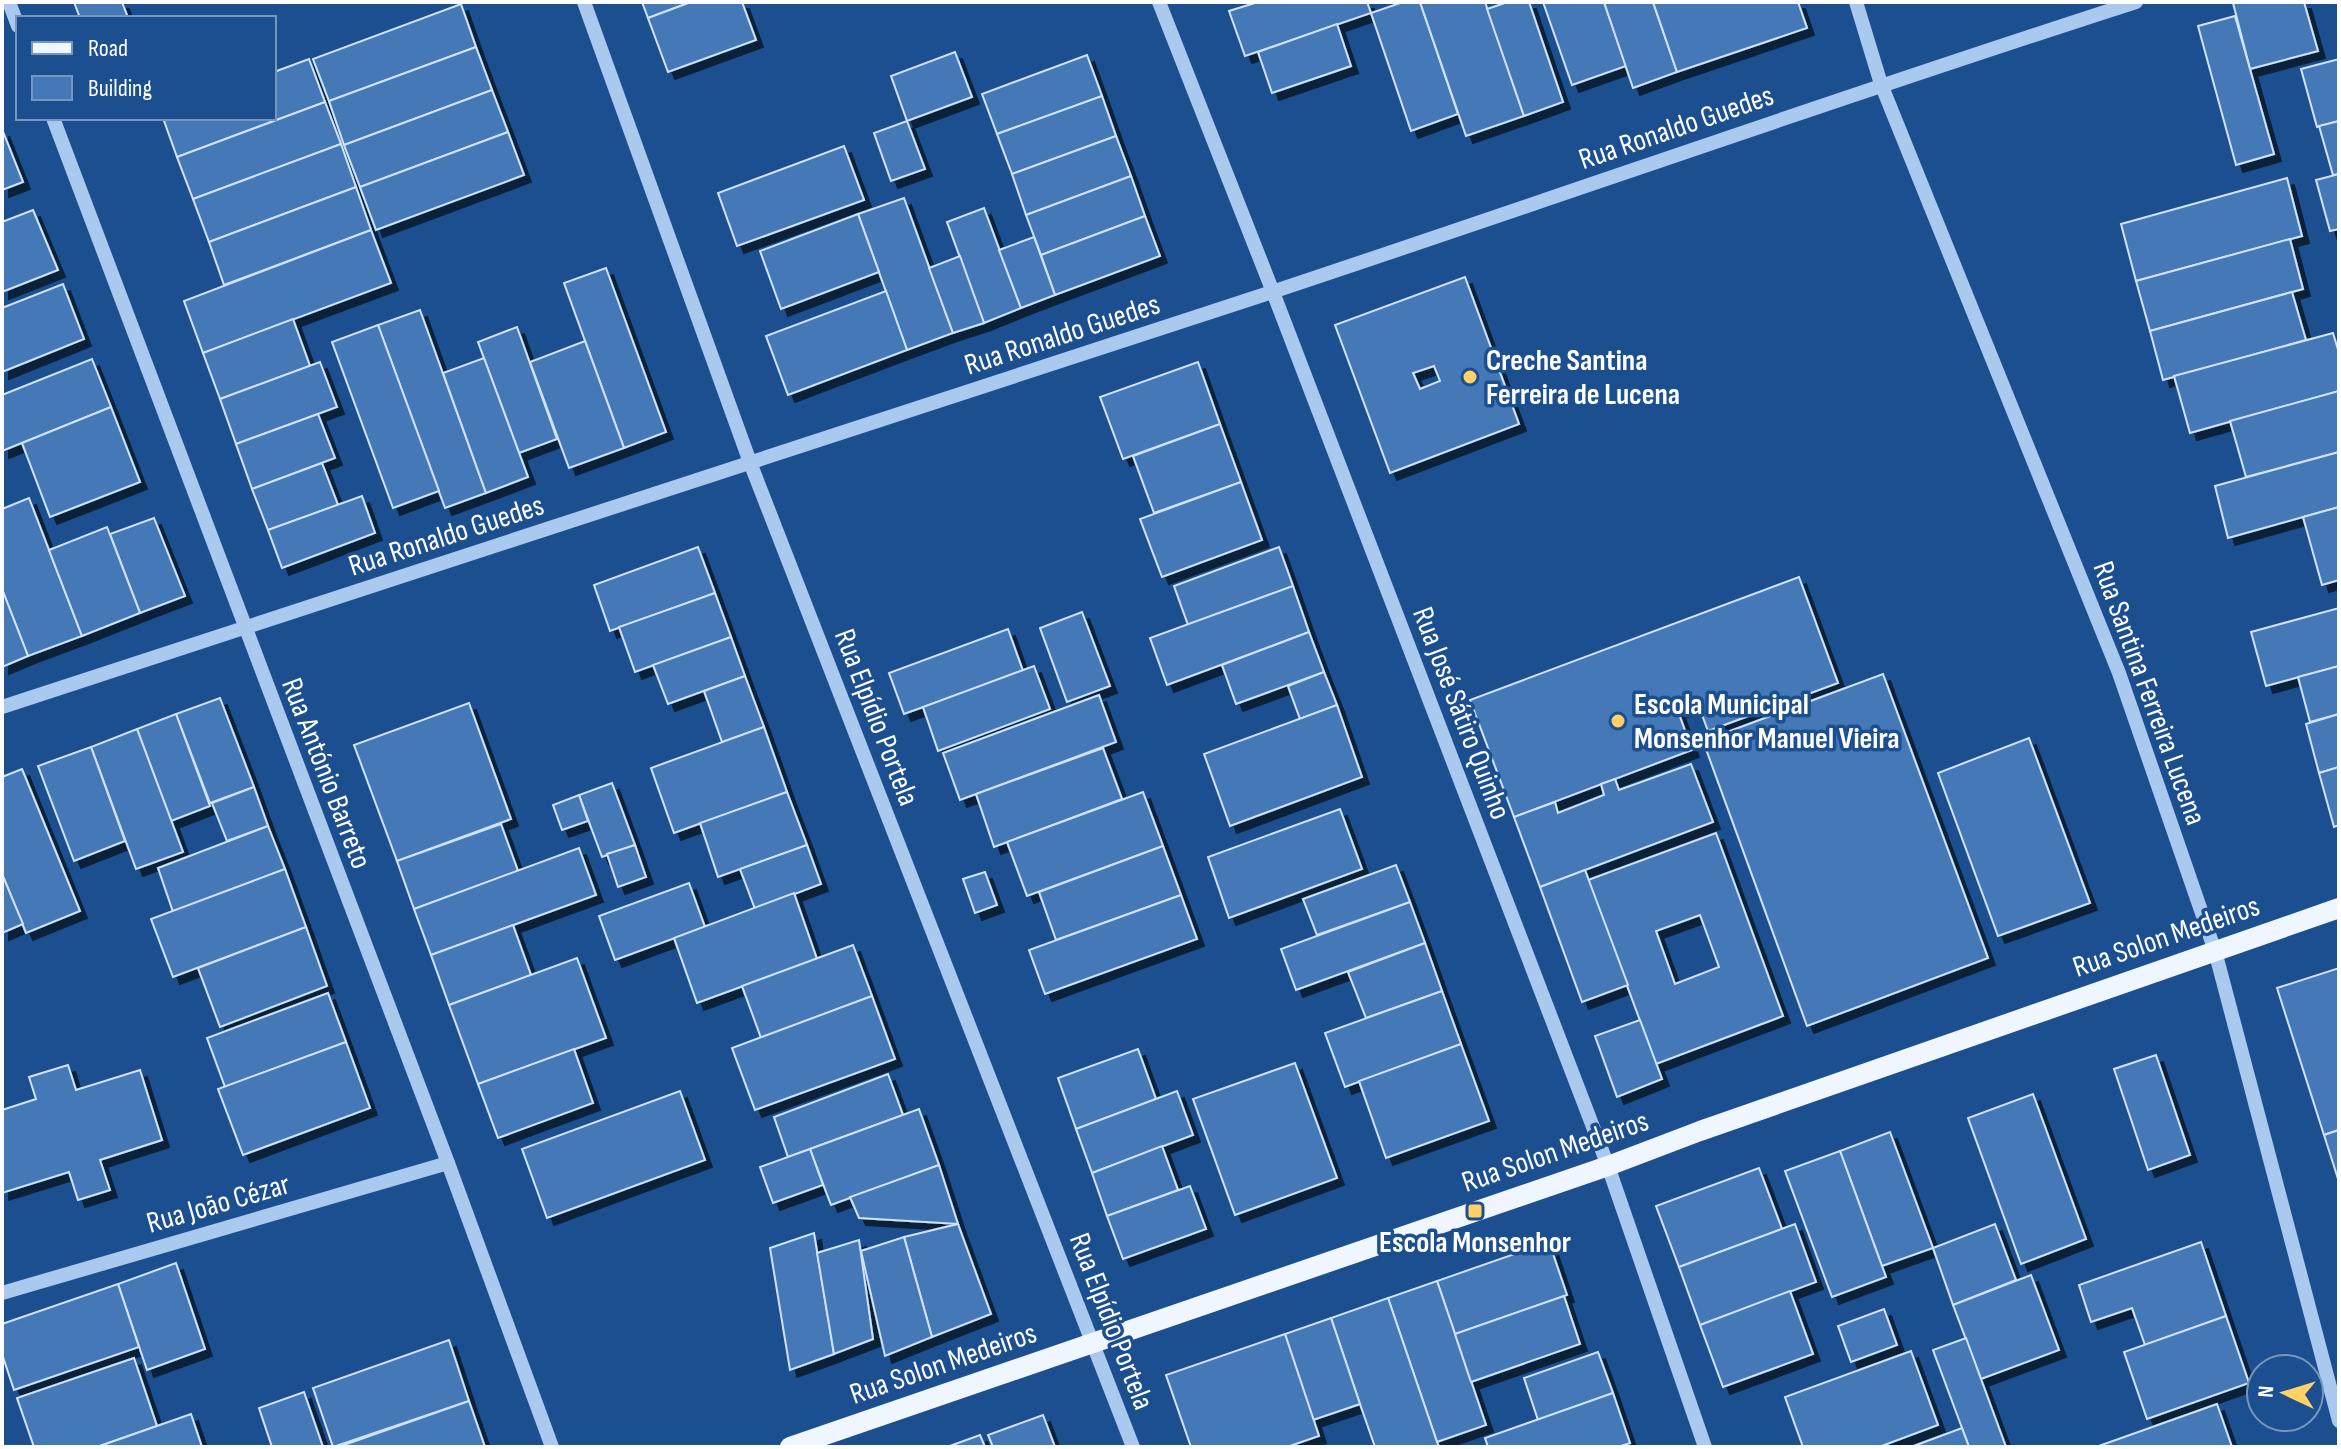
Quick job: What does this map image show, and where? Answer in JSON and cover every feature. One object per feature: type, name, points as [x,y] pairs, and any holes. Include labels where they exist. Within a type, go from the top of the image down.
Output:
[{"type":"main road","name":"Rua Solon Medeiros","points":[[790,1447],[1608,1166],[2339,908]]},
{"type":"street","name":"Rua Elpídio Portela","points":[[584,2],[751,465],[1133,1447]]},
{"type":"street","name":"Rua José Sátiro Quinho","points":[[1159,2],[1608,1166],[1705,1447]]},
{"type":"street","name":"Rua Santina Ferreira Lucena","points":[[1856,2],[1881,84],[2119,673],[2215,951],[2339,1421]]},
{"type":"street","name":"Rua Ronaldo Guedes","points":[[2,707],[751,465],[1273,292],[1881,84],[2136,2]]},
{"type":"street","name":"Rua António Barreto","points":[[54,120],[448,1163],[552,1447]]},
{"type":"street","name":"Rua João Cézar","points":[[2,1293],[448,1163]]},
{"type":"building","points":[[74,2],[122,2],[127,16],[79,16]]},
{"type":"building","points":[[642,2],[691,2],[648,18]]},
{"type":"building","points":[[691,2],[742,2],[756,40],[668,72],[648,18]]},
{"type":"building","points":[[1258,2],[1367,2],[1371,13],[1245,56],[1229,11]]},
{"type":"building","points":[[1403,2],[1420,2],[1458,114],[1411,131],[1371,13]]},
{"type":"building","points":[[1420,2],[1485,2],[1524,116],[1466,136]]},
{"type":"building","points":[[1508,2],[1529,2],[1563,102],[1524,116],[1487,9]]},
{"type":"building","points":[[1543,2],[1604,2],[1626,66],[1572,85]]},
{"type":"building","points":[[1604,2],[1653,2],[1677,72],[1633,88]]},
{"type":"building","points":[[1653,2],[1798,2],[1807,28],[1677,72]]},
{"type":"building","points":[[2304,2],[2318,51],[2250,69],[2233,3]]},
{"type":"building","points":[[461,4],[476,47],[329,101],[313,59]]},
{"type":"building","points":[[2235,16],[2274,154],[2236,165],[2198,26]]},
{"type":"building","points":[[1337,24],[1351,66],[1272,93],[1258,52]]},
{"type":"building","points":[[476,47],[492,90],[344,145],[329,101]]},
{"type":"building","points":[[955,52],[972,97],[907,121],[891,76]]},
{"type":"building","points":[[1087,55],[1102,96],[997,134],[982,94]]},
{"type":"building","points":[[309,59],[325,102],[177,157],[164,120],[276,120],[276,71]]},
{"type":"building","points":[[2339,59],[2339,121],[2317,127],[2301,69]]},
{"type":"building","points":[[492,90],[508,132],[360,187],[344,145]]},
{"type":"building","points":[[1102,96],[1116,136],[1012,174],[997,134]]},
{"type":"building","points":[[325,102],[341,144],[193,199],[177,157]]},
{"type":"building","points":[[907,121],[925,169],[891,181],[874,133]]},
{"type":"building","points":[[2339,121],[2339,174],[2333,175],[2319,126]]},
{"type":"building","points":[[2,129],[23,182],[2,190]]},
{"type":"building","points":[[508,132],[524,175],[376,230],[360,187]]},
{"type":"building","points":[[1116,136],[1131,176],[1026,215],[1012,174]]},
{"type":"building","points":[[341,144],[356,187],[209,242],[193,199]]},
{"type":"building","points":[[844,146],[864,200],[737,246],[718,193]]},
{"type":"building","points":[[2339,174],[2339,229],[2330,231],[2316,180]]},
{"type":"building","points":[[1131,176],[1145,216],[1041,255],[1026,215]]},
{"type":"building","points":[[2287,178],[2302,236],[2136,281],[2121,224]]},
{"type":"building","points":[[356,187],[371,230],[224,285],[209,242]]},
{"type":"building","points":[[904,198],[953,333],[907,350],[858,214]]},
{"type":"building","points":[[984,208],[1021,308],[984,323],[947,222]]},
{"type":"building","points":[[33,210],[58,270],[2,292],[2,222]]},
{"type":"building","points":[[858,214],[879,272],[781,309],[760,251]]},
{"type":"building","points":[[1145,216],[1160,256],[1055,295],[1041,255]]},
{"type":"building","points":[[371,230],[391,283],[203,353],[184,301]]},
{"type":"building","points":[[1034,237],[1055,295],[1021,308],[999,250]]},
{"type":"building","points":[[2290,239],[2303,289],[2150,331],[2136,281]]},
{"type":"building","points":[[960,256],[984,323],[953,333],[929,268]]},
{"type":"building","points":[[606,268],[666,432],[624,448],[564,283]]},
{"type":"building","name":"Creche Santina Ferreira de Lucena","points":[[1465,277],[1519,424],[1390,473],[1335,325]],"holes":[[[1434,366],[1440,381],[1420,389],[1413,373]]]},
{"type":"building","points":[[63,284],[84,339],[2,372],[2,308]]},
{"type":"building","points":[[886,291],[907,350],[788,395],[766,336]]},
{"type":"building","points":[[2292,292],[2306,340],[2163,380],[2150,331]]},
{"type":"building","points":[[420,310],[486,493],[445,508],[378,325]]},
{"type":"building","points":[[293,319],[310,366],[220,399],[203,353]]},
{"type":"building","points":[[378,325],[439,491],[393,508],[332,342]]},
{"type":"building","points":[[517,327],[557,439],[519,453],[478,342]]},
{"type":"building","points":[[2333,333],[2339,353],[2339,391],[2190,433],[2174,376]]},
{"type":"building","points":[[585,341],[624,448],[569,468],[530,362]]},
{"type":"building","points":[[484,358],[528,477],[486,493],[443,373]]},
{"type":"building","points":[[92,359],[111,407],[2,451],[2,395]]},
{"type":"building","points":[[320,362],[337,407],[236,444],[220,399]]},
{"type":"building","points":[[1198,362],[1220,424],[1123,459],[1100,397]]},
{"type":"building","points":[[2339,391],[2339,452],[2246,477],[2230,421]]},
{"type":"building","points":[[111,407],[140,482],[50,517],[22,443]]},
{"type":"building","points":[[318,414],[335,458],[252,489],[236,444]]},
{"type":"building","points":[[1220,424],[1241,482],[1154,513],[1133,456]]},
{"type":"building","points":[[2339,452],[2339,507],[2228,538],[2215,486]]},
{"type":"building","points":[[322,463],[338,505],[268,530],[252,489]]},
{"type":"building","points":[[1241,482],[1262,540],[1162,577],[1140,519]]},
{"type":"building","points":[[362,496],[375,533],[282,568],[268,530]]},
{"type":"building","points":[[29,498],[82,636],[28,656],[2,589],[2,509]]},
{"type":"building","points":[[2339,507],[2339,580],[2322,585],[2303,517]]},
{"type":"building","points":[[154,518],[185,596],[140,613],[110,534]]},
{"type":"building","points":[[107,527],[140,613],[82,636],[49,550]]},
{"type":"building","points":[[698,547],[715,593],[610,631],[594,585]]},
{"type":"building","points":[[1279,547],[1293,586],[1188,625],[1174,586]]},
{"type":"building","name":"Escola Municipal Monsenhor Manuel Vieira","points":[[1799,577],[1838,683],[1708,731],[1698,704],[1678,711],[1692,750],[1514,817],[1470,700]]},
{"type":"building","points":[[1293,586],[1309,632],[1167,685],[1150,638]]},
{"type":"building","points":[[2,589],[28,656],[2,667]]},
{"type":"building","points":[[715,593],[731,637],[635,672],[619,627]]},
{"type":"building","points":[[2339,608],[2339,666],[2266,686],[2251,632]]},
{"type":"building","points":[[1082,612],[1110,686],[1067,702],[1040,628]]},
{"type":"building","points":[[1008,629],[1023,671],[904,714],[889,673]]},
{"type":"building","points":[[1309,632],[1324,672],[1236,704],[1222,665]]},
{"type":"building","points":[[731,637],[745,676],[668,704],[653,665]]},
{"type":"building","points":[[1034,666],[1050,709],[938,751],[923,707]]},
{"type":"building","points":[[2339,666],[2339,714],[2310,722],[2298,677]]},
{"type":"building","points":[[1324,672],[1337,705],[1300,719],[1288,686]]},
{"type":"building","points":[[1883,674],[1988,958],[1807,1026],[1703,741]]},
{"type":"building","points":[[745,676],[764,727],[722,742],[704,691]]},
{"type":"building","points":[[1099,695],[1116,742],[960,800],[943,753]]},
{"type":"building","points":[[220,698],[254,787],[210,803],[176,714]]},
{"type":"building","points":[[469,703],[511,819],[397,861],[354,745]]},
{"type":"building","points":[[1337,705],[1362,777],[1230,826],[1204,754]]},
{"type":"building","points":[[176,714],[210,806],[171,821],[137,729]]},
{"type":"building","points":[[2339,714],[2339,767],[2319,773],[2306,724]]},
{"type":"building","points":[[764,727],[787,792],[674,833],[651,768]]},
{"type":"building","points":[[137,729],[183,852],[136,869],[91,747]]},
{"type":"building","points":[[2029,738],[2090,903],[1998,936],[1938,773]]},
{"type":"building","points":[[91,747],[125,841],[74,861],[38,766]]},
{"type":"building","points":[[1103,748],[1122,799],[994,847],[976,794]]},
{"type":"building","points":[[1691,764],[1713,822],[1540,887],[1514,817],[1555,802],[1558,813],[1604,795],[1601,784],[1615,779],[1619,790]]},
{"type":"building","points":[[2339,767],[2339,825],[2334,827],[2319,773]]},
{"type":"building","points":[[22,769],[80,911],[26,933],[2,874],[2,777]]},
{"type":"building","points":[[612,783],[635,845],[602,857],[579,795]]},
{"type":"building","points":[[254,787],[268,826],[227,841],[212,803]]},
{"type":"building","points":[[787,792],[807,845],[718,877],[700,823]]},
{"type":"building","points":[[1143,792],[1163,846],[1027,896],[1007,842]]},
{"type":"building","points":[[579,795],[588,821],[562,830],[553,805]]},
{"type":"building","points":[[1340,809],[1362,869],[1229,918],[1208,857]]},
{"type":"building","points":[[501,824],[518,871],[414,909],[397,861]]},
{"type":"building","points":[[268,826],[285,869],[173,912],[158,868]]},
{"type":"building","points":[[1716,833],[1783,1016],[1656,1064],[1588,880]],"holes":[[[1700,915],[1719,967],[1675,984],[1656,931]]]},
{"type":"building","points":[[635,845],[646,877],[618,887],[607,854]]},
{"type":"building","points":[[807,845],[821,884],[755,909],[740,869]]},
{"type":"building","points":[[1163,846],[1181,895],[1056,940],[1039,892]]},
{"type":"building","points":[[579,848],[596,895],[431,955],[414,909]]},
{"type":"building","points":[[1396,865],[1410,902],[1317,935],[1303,899]]},
{"type":"building","points":[[285,869],[306,927],[173,977],[151,919]]},
{"type":"building","points":[[1585,870],[1628,985],[1582,1002],[1540,887]]},
{"type":"building","points":[[985,872],[997,905],[975,913],[963,879]]},
{"type":"building","points":[[2,874],[23,924],[2,933]]},
{"type":"building","points":[[689,883],[705,927],[615,960],[599,916]]},
{"type":"building","points":[[794,893],[817,959],[697,1003],[674,938]]},
{"type":"building","points":[[1181,895],[1197,939],[1045,994],[1029,950]]},
{"type":"building","points":[[1410,902],[1425,943],[1296,990],[1281,949]]},
{"type":"building","points":[[513,925],[531,975],[449,1005],[431,955]]},
{"type":"building","points":[[306,927],[327,986],[220,1027],[198,968]]},
{"type":"building","points":[[1425,943],[1442,991],[1366,1018],[1348,972]]},
{"type":"building","points":[[853,945],[872,996],[761,1038],[742,986]]},
{"type":"building","points":[[577,958],[606,1038],[478,1084],[449,1005]]},
{"type":"building","points":[[2339,968],[2339,1130],[2324,1135],[2277,988]]},
{"type":"building","points":[[1442,991],[1461,1044],[1345,1087],[1325,1033]]},
{"type":"building","points":[[328,993],[346,1042],[225,1087],[207,1038]]},
{"type":"building","points":[[872,996],[895,1059],[755,1110],[732,1048]]},
{"type":"building","points":[[1640,1020],[1662,1079],[1617,1097],[1595,1036]]},
{"type":"building","points":[[346,1042],[370,1108],[243,1155],[218,1089]]},
{"type":"building","points":[[1461,1044],[1489,1121],[1386,1158],[1359,1081]]},
{"type":"building","points":[[574,1049],[593,1103],[498,1138],[478,1084]]},
{"type":"building","points":[[1138,1049],[1156,1099],[1076,1129],[1058,1078]]},
{"type":"building","points":[[2156,1055],[2190,1155],[2148,1170],[2114,1069]]},
{"type":"building","points":[[1295,1063],[1337,1178],[1235,1215],[1193,1099]]},
{"type":"building","points":[[68,1065],[76,1090],[140,1070],[162,1140],[100,1160],[110,1190],[78,1200],[69,1172],[2,1193],[2,1110],[36,1099],[29,1077]]},
{"type":"building","points":[[888,1074],[903,1115],[788,1157],[774,1117]]},
{"type":"building","points":[[680,1091],[705,1160],[547,1218],[522,1149]]},
{"type":"building","points":[[1177,1091],[1193,1135],[1092,1173],[1076,1129]]},
{"type":"building","points":[[2033,1094],[2086,1239],[2021,1264],[1968,1118]]},
{"type":"building","points":[[919,1109],[939,1165],[831,1205],[810,1149]]},
{"type":"building","points":[[2339,1130],[2339,1182],[2324,1135]]},
{"type":"building","points":[[1890,1132],[1933,1248],[1882,1266],[1840,1151]]},
{"type":"building","points":[[1162,1146],[1178,1190],[1107,1216],[1092,1173]]},
{"type":"building","points":[[810,1149],[823,1185],[773,1203],[760,1167]]},
{"type":"building","points":[[1840,1151],[1886,1277],[1832,1297],[1785,1171]]},
{"type":"building","points":[[939,1165],[958,1224],[859,1218],[850,1197]]},
{"type":"building","points":[[1759,1168],[1782,1229],[1679,1267],[1656,1206]]},
{"type":"building","points":[[1190,1186],[1206,1229],[1123,1259],[1107,1216]]},
{"type":"building","points":[[958,1224],[991,1314],[932,1337],[904,1237]]},
{"type":"building","points":[[1795,1224],[1816,1282],[1700,1325],[1679,1267]]},
{"type":"building","points":[[1995,1224],[2016,1280],[1953,1305],[1933,1248]]},
{"type":"building","points":[[814,1233],[834,1354],[790,1370],[770,1248]]},
{"type":"building","points":[[904,1237],[932,1337],[885,1356],[861,1251]]},
{"type":"building","points":[[859,1240],[873,1339],[834,1354],[817,1253]]},
{"type":"building","points":[[1549,1242],[1567,1295],[1455,1334],[1437,1281]]},
{"type":"building","points":[[2201,1242],[2226,1316],[2145,1345],[2132,1308],[2091,1322],[2079,1285]]},
{"type":"building","points":[[176,1263],[205,1349],[147,1370],[118,1284]]},
{"type":"building","points":[[2031,1275],[2059,1350],[1981,1379],[1953,1305]]},
{"type":"building","points":[[1437,1281],[1486,1425],[1437,1442],[1388,1298]]},
{"type":"building","points":[[118,1284],[139,1347],[14,1390],[2,1354],[2,1324]]},
{"type":"building","points":[[1790,1291],[1813,1354],[1723,1387],[1700,1325]]},
{"type":"building","points":[[1564,1296],[1580,1344],[1471,1382],[1455,1334]]},
{"type":"building","points":[[1388,1298],[1439,1447],[1375,1447],[1360,1404],[1331,1318]]},
{"type":"building","points":[[1884,1309],[1897,1345],[1851,1362],[1838,1326]]},
{"type":"building","points":[[2226,1316],[2245,1371],[2245,1384],[2147,1419],[2124,1352]]},
{"type":"building","points":[[1331,1318],[1360,1404],[1313,1420],[1285,1334]]},
{"type":"building","points":[[1285,1334],[1319,1436],[1287,1447],[1191,1447],[1166,1375]]},
{"type":"building","points":[[1966,1338],[2006,1447],[1969,1447],[1933,1350]]},
{"type":"building","points":[[449,1340],[469,1401],[333,1447],[313,1388]]},
{"type":"building","points":[[1911,1351],[1938,1425],[1879,1447],[1803,1447],[1785,1397]]},
{"type":"building","points":[[1598,1352],[1613,1393],[1538,1420],[1524,1378]]},
{"type":"building","points":[[134,1358],[157,1426],[97,1447],[34,1447],[17,1398]]},
{"type":"building","points":[[304,1392],[323,1447],[272,1447],[259,1408]]},
{"type":"building","points":[[1613,1393],[1630,1443],[1618,1447],[1488,1447],[1485,1438]]},
{"type":"building","points":[[469,1401],[485,1447],[341,1447],[341,1446]]},
{"type":"building","points":[[2217,1404],[2232,1447],[2096,1447]]},
{"type":"building","points":[[191,1414],[202,1447],[97,1447],[157,1426]]},
{"type":"building","points":[[1043,1415],[1055,1447],[993,1447],[988,1435]]},
{"type":"building","points":[[1962,1428],[1969,1447],[1911,1447]]},
{"type":"building","points":[[980,1435],[985,1447],[947,1447]]},
{"type":"place","name":"Creche Santina Ferreira de Lucena","points":[[1470,377]]},
{"type":"place","name":"Escola Municipal Monsenhor Manuel Vieira","points":[[1618,721]]},
{"type":"place","name":"Escola Monsenhor","points":[[1475,1211]]}]
